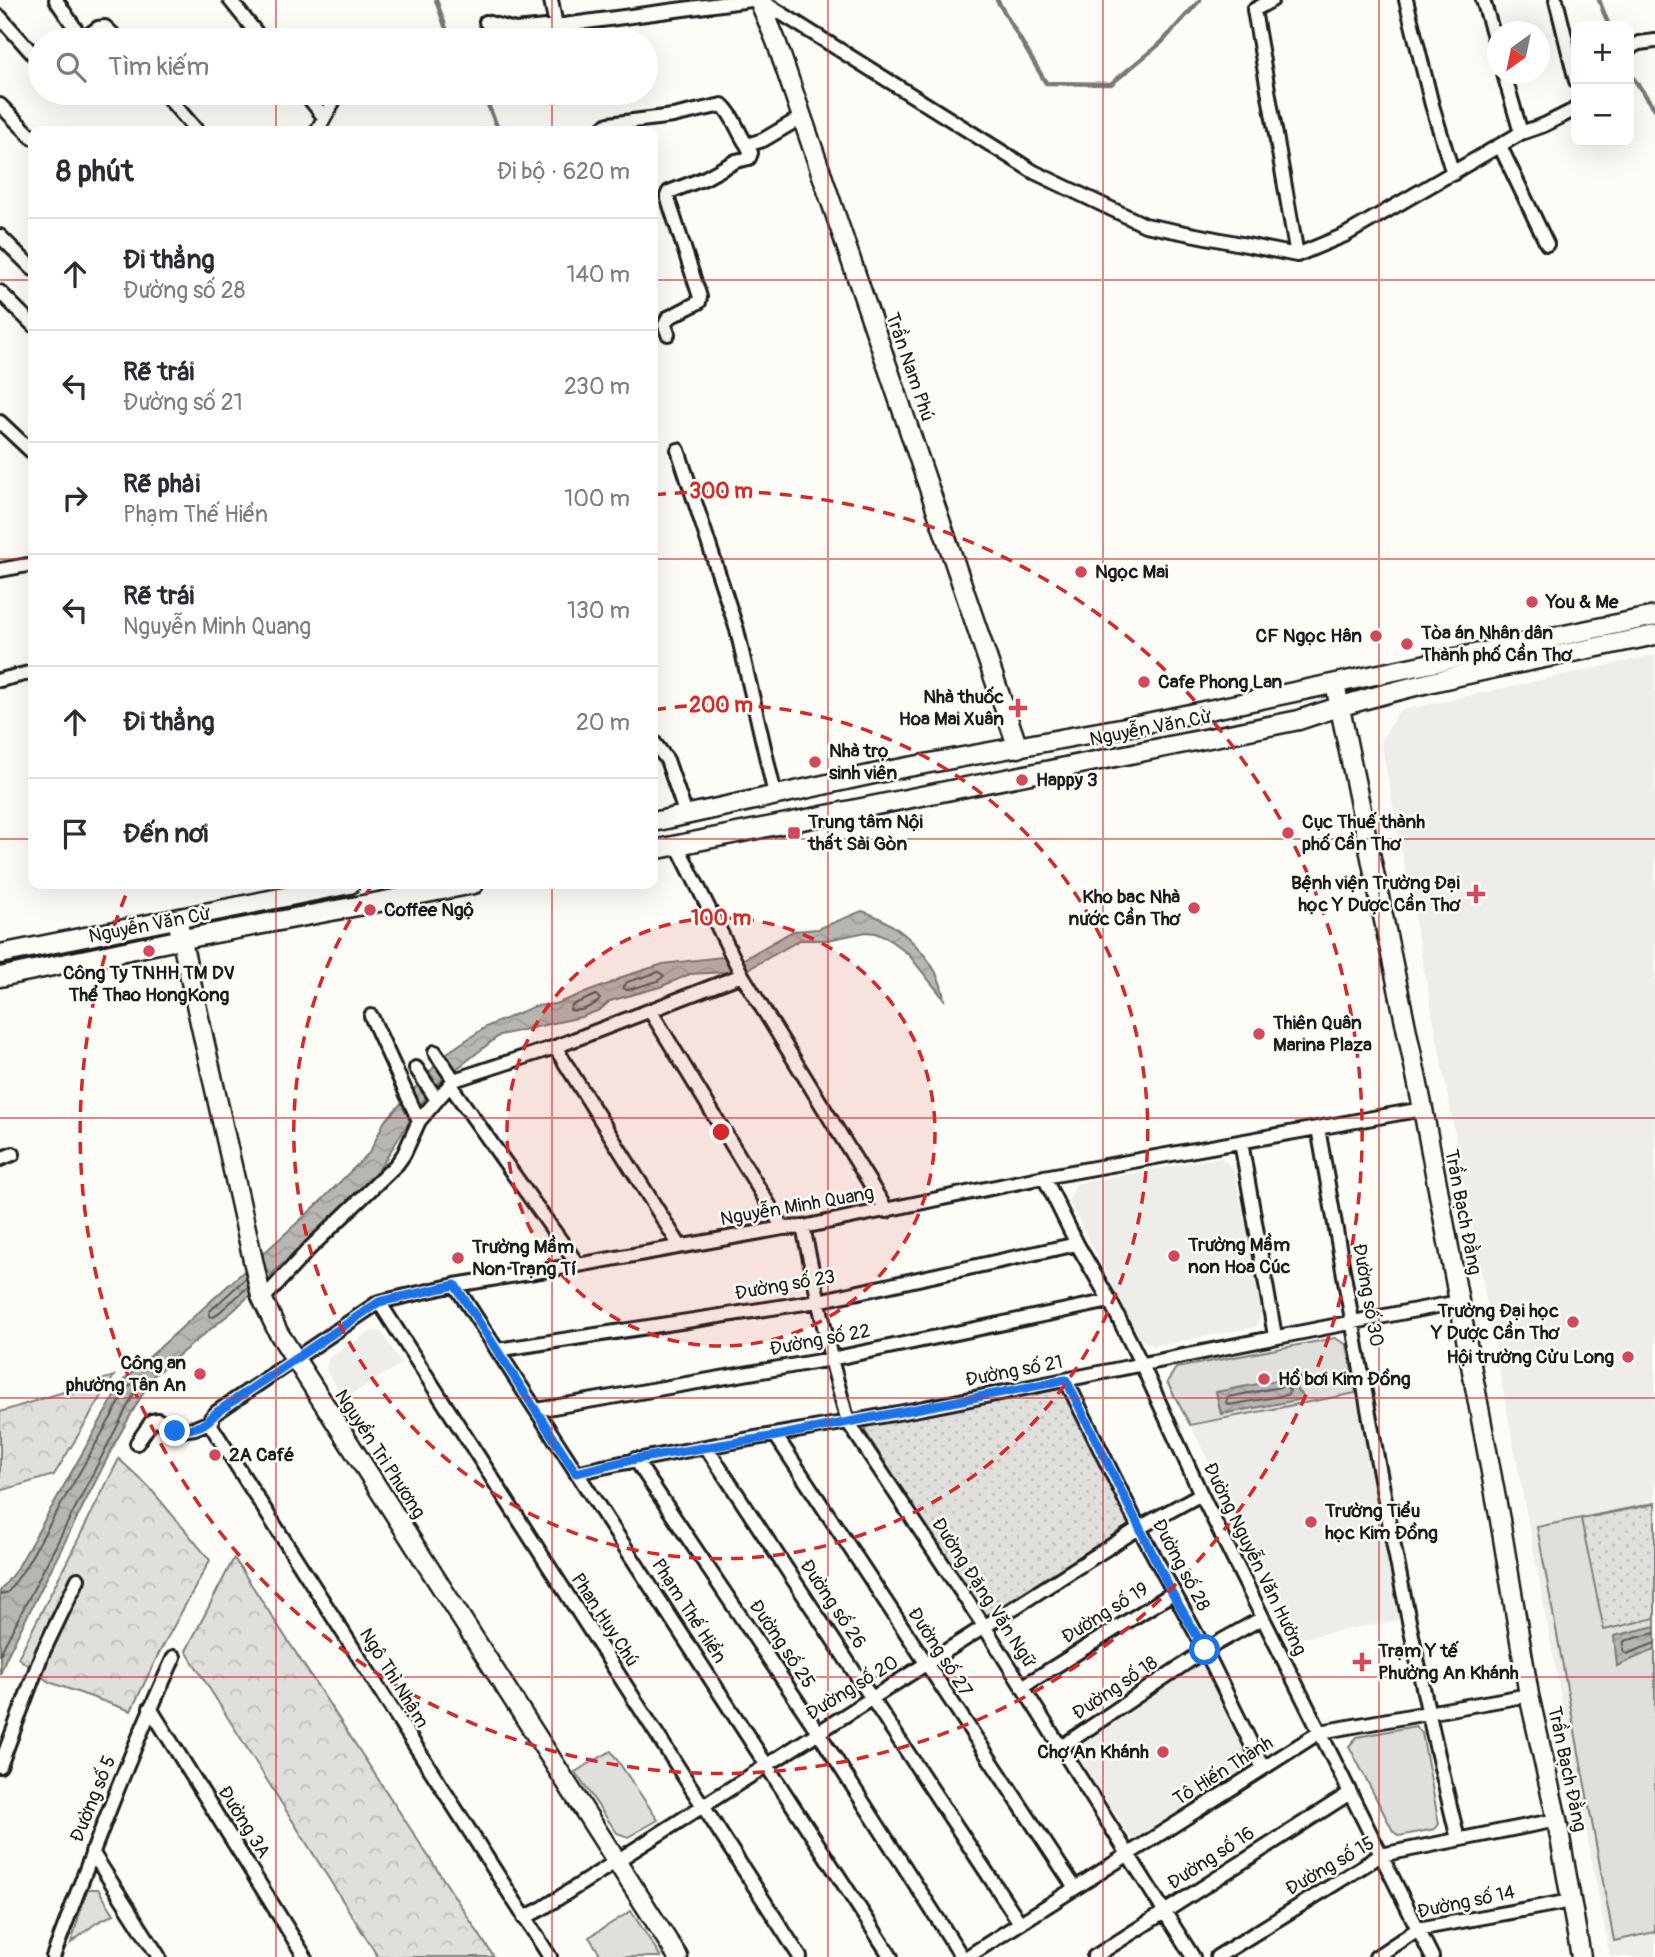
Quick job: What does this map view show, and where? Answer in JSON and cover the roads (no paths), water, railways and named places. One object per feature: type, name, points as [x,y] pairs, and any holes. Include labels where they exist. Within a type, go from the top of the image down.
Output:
[{"type":"street","points":[[56,0],[74,28]]},
{"type":"street","points":[[230,0],[252,28]]},
{"type":"street","points":[[551,0],[556,26]]},
{"type":"street","points":[[536,28],[751,0]]},
{"type":"street","points":[[760,0],[1046,178],[1145,225],[1297,255],[1345,235],[1521,133],[1571,112]]},
{"type":"street","name":"Trần Nam Phú","points":[[760,0],[1018,748]]},
{"type":"street","points":[[1272,0],[1254,10],[1297,255]]},
{"type":"street","points":[[1406,0],[1432,105],[1453,174]]},
{"type":"street","points":[[1483,0],[1489,21]]},
{"type":"street","points":[[1556,0],[1571,61]]},
{"type":"street","points":[[0,17],[28,48]]},
{"type":"street","points":[[486,22],[508,28]]},
{"type":"street","points":[[1634,46],[1655,41]]},
{"type":"street","points":[[1507,84],[1521,133]]},
{"type":"street","points":[[0,105],[28,133]]},
{"type":"street","points":[[174,105],[193,126]]},
{"type":"street","points":[[314,105],[324,117]]},
{"type":"street","points":[[320,126],[331,105]]},
{"type":"street","points":[[606,126],[673,116],[722,105],[728,110],[751,153],[749,158],[736,161],[705,178],[669,192],[667,196],[700,297],[698,302],[668,318],[665,325],[668,334]]},
{"type":"street","points":[[747,145],[763,140],[802,117]]},
{"type":"street","points":[[1500,146],[1547,244]]},
{"type":"street","points":[[0,236],[28,264]]},
{"type":"street","points":[[0,292],[28,320]]},
{"type":"street","points":[[0,422],[28,448]]},
{"type":"street","points":[[678,450],[737,630],[775,795]]},
{"type":"street","points":[[0,570],[28,565]]},
{"type":"street","name":"Nguyễn Văn Cừ","points":[[658,821],[892,770],[1018,748],[1655,616]]},
{"type":"street","name":"Nguyễn Văn Cừ","points":[[658,849],[1299,720],[1414,686],[1655,635]]},
{"type":"street","points":[[0,680],[28,673]]},
{"type":"street","name":"Trần Bạch Đằng","points":[[1335,684],[1423,1109],[1529,1695],[1557,1820],[1581,1957]]},
{"type":"street","points":[[658,748],[667,760],[686,815]]},
{"type":"street","points":[[677,845],[741,975],[887,1211]]},
{"type":"street","points":[[0,954],[325,889]]},
{"type":"street","name":"Nguyễn Văn Cừ","points":[[0,977],[181,939],[447,889]]},
{"type":"street","name":"Nguyển Tri Phương","points":[[177,919],[262,1297],[294,1360],[678,1957]]},
{"type":"street","points":[[262,1297],[397,1164],[418,1118],[451,1080],[555,1047],[741,975]]},
{"type":"street","points":[[650,1012],[783,1228]]},
{"type":"street","points":[[371,1016],[418,1118]]},
{"type":"street","points":[[555,1047],[680,1246]]},
{"type":"street","points":[[437,1055],[451,1080],[579,1265]]},
{"type":"street","points":[[419,1072],[435,1097]]},
{"type":"street","name":"Nguyễn Minh Quang","points":[[137,1443],[152,1421],[158,1420],[175,1431],[195,1429],[379,1302],[455,1285],[783,1228],[803,1227],[1044,1177],[1423,1109]]},
{"type":"street","name":"Đường số 30","points":[[1318,1128],[1427,1714],[1458,1839]]},
{"type":"street","points":[[1241,1142],[1275,1336]]},
{"type":"street","points":[[0,1159],[13,1154]]},
{"type":"street","name":"Đường Nguyễn Văn Hưởng","points":[[1044,1177],[1142,1365],[1201,1494],[1432,1957]]},
{"type":"street","name":"Đường Đặng Văn Ngữ","points":[[803,1227],[831,1359],[848,1422],[984,1626],[1193,1957]]},
{"type":"street","name":"Đường số 23","points":[[496,1350],[818,1301],[1077,1244]]},
{"type":"street","name":"Phạm Thế Hiển","points":[[455,1285],[891,1957]]},
{"type":"street","name":"Đường số 22","points":[[536,1410],[831,1359],[1110,1301]]},
{"type":"street","name":"Phan Huy Chú","points":[[379,1302],[800,1957]]},
{"type":"street","name":"Đường số 21","points":[[576,1473],[635,1459],[776,1436],[1459,1302]]},
{"type":"street","name":"Đường số 28","points":[[1066,1380],[1263,1768]]},
{"type":"street","name":"Ngô Thì Nhậm","points":[[211,1419],[212,1427],[550,1957]]},
{"type":"street","name":"Đường số 27","points":[[776,1436],[1075,1888]]},
{"type":"street","name":"Đường số 26","points":[[706,1447],[1020,1923]]},
{"type":"street","name":"Đường số 25","points":[[635,1459],[818,1732],[964,1957]]},
{"type":"street","name":"Đường số 20","points":[[524,1918],[1139,1528],[1201,1494]]},
{"type":"street","points":[[0,1766],[42,1654],[78,1579]]},
{"type":"street","name":"Đường số 19","points":[[1022,1687],[1172,1593]]},
{"type":"street","name":"Đường số 18","points":[[1061,1747],[1205,1650],[1262,1618]]},
{"type":"street","name":"Đường số 5","points":[[53,1957],[150,1708],[174,1657]]},
{"type":"street","name":"Tô Hiến Thành","points":[[964,1957],[1320,1732],[1529,1695]]},
{"type":"street","name":"Đường 3A","points":[[150,1708],[306,1957]]},
{"type":"street","name":"Đường số 16","points":[[1094,1957],[1350,1793]]},
{"type":"street","name":"Đường số 15","points":[[1217,1957],[1381,1854],[1557,1820]]},
{"type":"street","points":[[92,1852],[159,1957]]},
{"type":"street","name":"Đường số 14","points":[[1376,1957],[1418,1929],[1571,1901]]},
{"type":"water","points":[[862,911],[890,924],[915,944],[934,970],[944,999],[908,954],[887,938],[875,933],[866,932],[828,940],[800,940],[745,971],[690,974],[660,987],[610,1001],[600,1010],[581,1017],[500,1035],[436,1085],[367,1184],[234,1310],[152,1377],[116,1441],[6,1658],[0,1675],[0,1591],[18,1567],[123,1381],[320,1202],[370,1152],[384,1122],[447,1053],[486,1027],[535,1006],[555,1004],[663,964],[722,957],[742,960],[793,931],[818,929]]},
{"type":"water","points":[[1299,1376],[1300,1382],[1296,1387],[1303,1399],[1221,1414],[1216,1392]]},
{"type":"water","points":[[1655,1626],[1655,1649],[1617,1666],[1614,1636]]},
{"type":"waterway","points":[[436,0],[446,28]]},
{"type":"waterway","points":[[997,0],[1046,83],[1111,84],[1162,42],[1200,0]]},
{"type":"waterway","points":[[1599,0],[1607,21]]},
{"type":"waterway","points":[[1634,79],[1655,109]]},
{"type":"waterway","points":[[488,105],[497,126]]},
{"type":"place","name":"Ngọc Mai","points":[[1081,572]]},
{"type":"place","name":"You & Me","points":[[1532,602]]},
{"type":"place","name":"CF Ngọc Hân","points":[[1376,636]]},
{"type":"place","name":"Tòa án Nhân dân Thành phố Cần Thơ","points":[[1407,644]]},
{"type":"place","name":"Cafe Phong Lan","points":[[1144,682]]},
{"type":"place","name":"Nhà thuốc Hoa Mai Xuân","points":[[1018,708]]},
{"type":"place","name":"Nhà trọ sinh viên","points":[[815,762]]},
{"type":"place","name":"Happy 3","points":[[1022,780]]},
{"type":"place","name":"Trung tâm Nội thất Sài Gòn","points":[[794,833]]},
{"type":"place","name":"Cục Thuế thành phố Cần Thơ","points":[[1288,833]]},
{"type":"place","name":"Bệnh viện Trường Đại học Y Dược Cần Thơ","points":[[1476,894]]},
{"type":"place","name":"Kho bạc Nhà nước Cần Thơ","points":[[1194,908]]},
{"type":"place","name":"Coffee Ngộ","points":[[370,910]]},
{"type":"place","name":"Công Ty TNHH TM DV Thể Thao HongKong","points":[[149,951]]},
{"type":"place","name":"Thiên Quân Marina Plaza","points":[[1259,1034]]},
{"type":"place","name":"Trường Mầm non Hoa Cúc","points":[[1174,1256]]},
{"type":"place","name":"Trường Mầm Non Trạng Tí","points":[[458,1258]]},
{"type":"place","name":"Trường Đại học Y Dược Cần Thơ","points":[[1573,1322]]},
{"type":"place","name":"Hội trường Cửu Long","points":[[1628,1357]]},
{"type":"place","name":"Công an phường Tân An","points":[[200,1374]]},
{"type":"place","name":"Hồ bơi Kim Đồng","points":[[1264,1379]]},
{"type":"place","name":"2A Café","points":[[215,1455]]},
{"type":"place","name":"Trường Tiểu học Kim Đồng","points":[[1311,1522]]},
{"type":"place","name":"Trạm Y tế Phường An Khánh","points":[[1362,1662]]},
{"type":"place","name":"Chợ An Khánh","points":[[1163,1752]]}]
